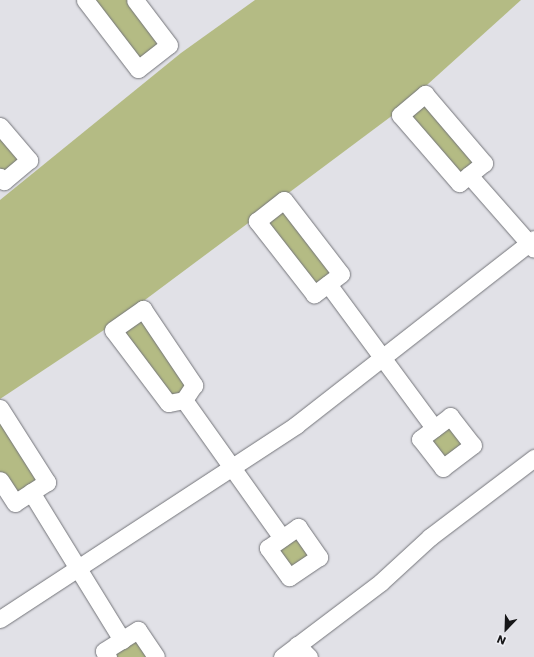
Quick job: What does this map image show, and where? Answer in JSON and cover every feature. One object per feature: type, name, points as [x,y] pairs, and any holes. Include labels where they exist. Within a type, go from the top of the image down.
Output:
[{"type":"street","points":[[85,0],[138,69],[169,45],[135,0]]},
{"type":"street","points":[[424,94],[484,163],[469,175],[459,184],[400,115],[424,94]]},
{"type":"street","points":[[0,126],[29,160],[4,181],[0,177]]},
{"type":"street","points":[[0,618],[296,425],[384,360],[532,244],[469,175]]},
{"type":"street","points":[[284,200],[341,274],[328,284],[314,294],[258,221],[284,200]]},
{"type":"street","points":[[328,284],[434,428]]},
{"type":"street","points":[[143,309],[194,385],[184,400],[168,403],[113,330],[143,309]]},
{"type":"street","points":[[184,400],[233,466],[282,538]]},
{"type":"street","points":[[0,408],[47,482],[14,503],[0,480]]},
{"type":"street","points":[[282,657],[303,651],[430,537],[534,458]]},
{"type":"street","points":[[31,492],[122,640]]},
{"type":"street","points":[[108,657],[104,651],[138,630],[156,657]]},
{"type":"green space","points":[[90,0],[130,0],[165,45],[139,62]]},
{"type":"green space","points":[[255,0],[521,0],[397,112],[110,326],[0,399],[0,200],[181,53]]},
{"type":"green space","points":[[424,97],[481,163],[460,180],[404,116]]},
{"type":"green space","points":[[0,130],[25,160],[0,173]]},
{"type":"green space","points":[[283,203],[338,273],[315,291],[261,222]]},
{"type":"green space","points":[[142,312],[191,386],[168,400],[117,332]]},
{"type":"green space","points":[[0,414],[43,481],[15,499],[0,475]]},
{"type":"green space","points":[[449,419],[470,445],[445,465],[424,439]]},
{"type":"green space","points":[[297,531],[315,556],[290,573],[272,549]]},
{"type":"green space","points":[[138,632],[154,657],[111,657]]}]
